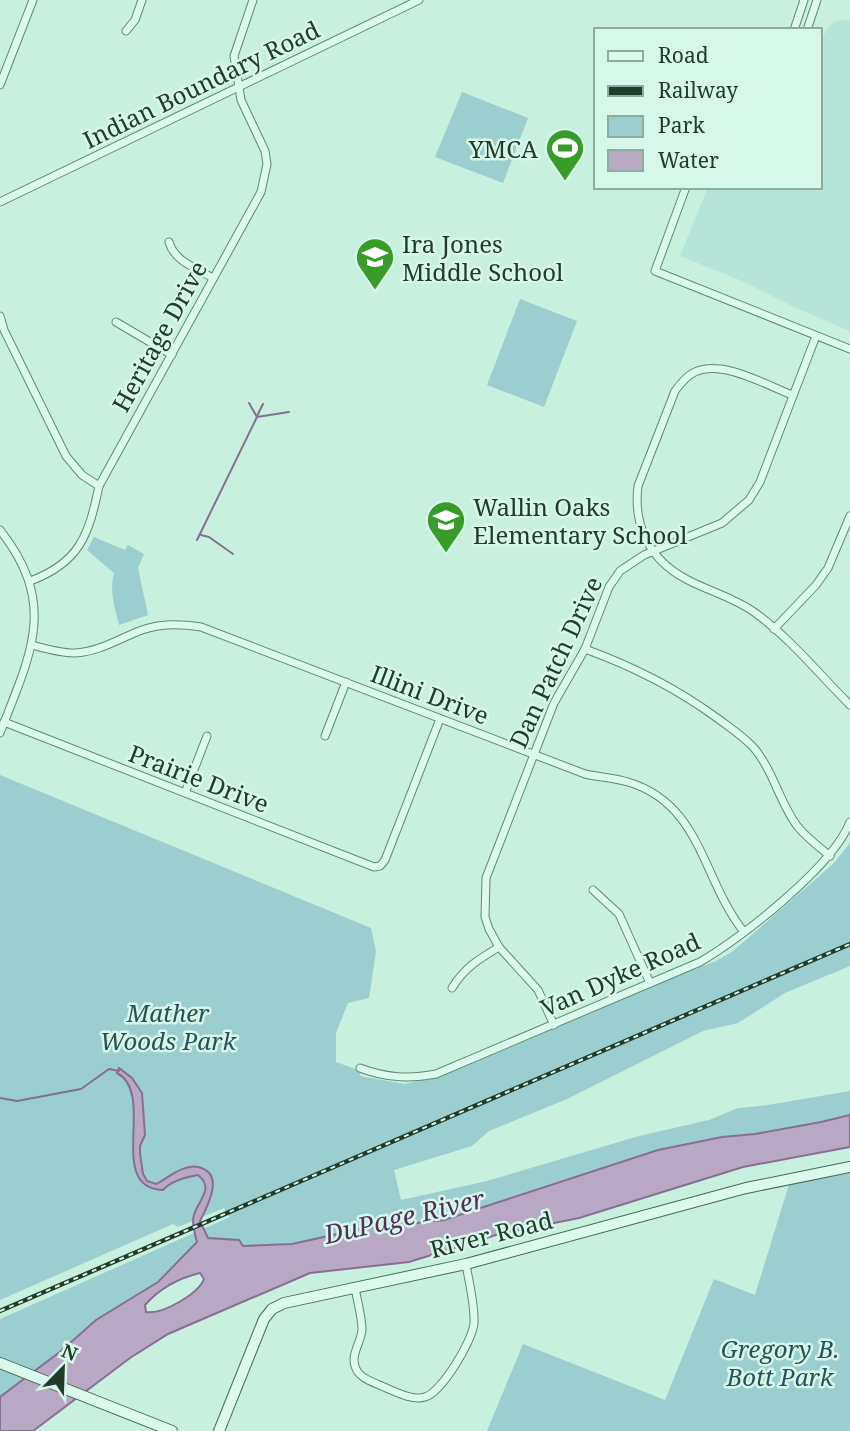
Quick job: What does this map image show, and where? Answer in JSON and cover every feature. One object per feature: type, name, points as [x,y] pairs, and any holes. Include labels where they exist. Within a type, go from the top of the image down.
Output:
[{"type":"street","points":[[0,85],[33,0]]},
{"type":"street","points":[[126,31],[135,19],[142,0]]},
{"type":"street","name":"Heritage Drive","points":[[30,581],[61,567],[83,541],[91,524],[99,485],[261,192],[267,164],[265,151],[241,100],[234,56],[253,0]]},
{"type":"street","name":"Indian Boundary Road","points":[[0,202],[419,0]]},
{"type":"street","points":[[795,28],[804,0]]},
{"type":"street","points":[[808,28],[817,0]]},
{"type":"street","points":[[685,189],[655,271],[850,349]]},
{"type":"street","points":[[169,242],[178,258],[213,278]]},
{"type":"street","points":[[0,316],[4,330],[66,456],[82,475],[99,485]]},
{"type":"street","points":[[116,321],[172,355]]},
{"type":"street","name":"Dan Patch Drive","points":[[554,1025],[538,990],[499,947],[485,917],[486,878],[533,754],[554,703],[585,649],[609,587],[620,571],[652,550],[722,523],[748,500],[760,482],[816,336]]},
{"type":"street","points":[[792,395],[721,368],[696,371],[685,378],[674,391],[638,486],[636,502],[639,522],[652,550],[674,572],[734,599],[774,629],[850,705]]},
{"type":"street","points":[[774,629],[816,585],[828,568],[850,516]]},
{"type":"street","points":[[0,530],[21,561],[30,581],[35,623],[32,645],[0,733]]},
{"type":"street","name":"Illini Drive","points":[[32,645],[77,653],[97,649],[145,629],[165,625],[183,624],[218,632],[585,774],[643,788],[676,811],[696,839],[725,907],[744,932]]},
{"type":"street","points":[[585,649],[633,667],[656,679],[733,730],[753,747],[766,765],[798,827],[830,856]]},
{"type":"street","points":[[325,736],[346,682]]},
{"type":"street","name":"Prairie Drive","points":[[4,722],[373,867],[380,866],[385,860],[440,719]]},
{"type":"street","points":[[185,793],[207,736]]},
{"type":"street","name":"Van Dyke Road","points":[[360,1068],[380,1075],[402,1078],[436,1074],[700,962],[744,932],[830,856],[841,842],[850,822]]},
{"type":"street","points":[[593,890],[619,914],[650,984]]},
{"type":"street","points":[[452,988],[459,975],[470,965],[499,947]]},
{"type":"street","name":"River Road","points":[[219,1431],[259,1330],[272,1309],[284,1303],[466,1264],[746,1188],[850,1167]]},
{"type":"street","points":[[355,1287],[362,1328],[354,1360],[360,1376],[415,1398],[425,1398],[435,1393],[443,1384],[470,1339],[474,1325],[466,1264]]},
{"type":"street","points":[[0,1363],[172,1431]]},
{"type":"shaded area","points":[[850,21],[850,331],[742,281],[680,256],[707,189],[822,189],[822,39],[834,22]]},
{"type":"green space","points":[[462,92],[528,118],[503,183],[435,157]]},
{"type":"green space","points":[[520,299],[577,321],[544,407],[487,385]]},
{"type":"green space","points":[[94,537],[125,550],[128,545],[144,554],[138,568],[148,615],[119,625],[112,593],[114,573],[87,550]]},
{"type":"green space","name":"Mather Woods Park","points":[[0,775],[371,928],[376,951],[369,998],[348,1003],[336,1033],[336,1062],[361,1071],[360,1076],[405,1084],[455,1071],[716,961],[733,951],[808,886],[835,862],[850,843],[850,966],[785,993],[738,1023],[703,1031],[567,1099],[489,1131],[472,1146],[394,1170],[401,1200],[487,1181],[639,1136],[709,1120],[738,1108],[850,1091],[850,1115],[658,1150],[444,1220],[360,1229],[291,1244],[243,1246],[239,1240],[202,1238],[158,1282],[96,1320],[0,1397],[0,1319],[230,1217],[224,1208],[178,1227],[173,1224],[0,1300]]},
{"type":"green space","name":"Gregory B. Bott Park","points":[[850,1169],[850,1431],[487,1431],[523,1344],[665,1400],[714,1279],[755,1295],[790,1181]]},
{"type":"water","points":[[119,1068],[132,1078],[142,1093],[145,1135],[140,1154],[143,1174],[147,1181],[156,1184],[176,1172],[192,1167],[206,1170],[213,1183],[207,1208],[200,1221],[208,1238],[239,1240],[243,1246],[292,1244],[360,1229],[444,1220],[658,1150],[850,1115],[850,1147],[743,1167],[579,1218],[499,1234],[409,1262],[310,1273],[168,1334],[130,1358],[33,1431],[0,1431],[0,1397],[61,1351],[96,1320],[158,1282],[197,1242],[193,1218],[204,1195],[203,1180],[198,1175],[189,1177],[174,1182],[163,1190],[146,1185],[137,1174],[134,1158],[133,1100],[128,1084],[117,1073]],"holes":[[[200,1273],[204,1279],[195,1291],[179,1302],[161,1310],[146,1312],[145,1305],[170,1285]]]},
{"type":"waterway","points":[[249,403],[257,417]]},
{"type":"waterway","points":[[257,416],[263,404]]},
{"type":"waterway","points":[[197,540],[257,417],[289,412]]},
{"type":"waterway","points":[[201,535],[209,537],[233,554]]},
{"type":"waterway","points":[[0,1098],[17,1101],[81,1089],[109,1069],[119,1071]]},
{"type":"railway","points":[[0,1311],[850,944]]},
{"type":"place","name":"YMCA","points":[[565,182]]},
{"type":"place","name":"Ira Jones Middle School","points":[[375,291]]},
{"type":"place","name":"Wallin Oaks Elementary School","points":[[446,554]]},
{"type":"water label","name":"DuPage River","points":[[404,1216]]}]
